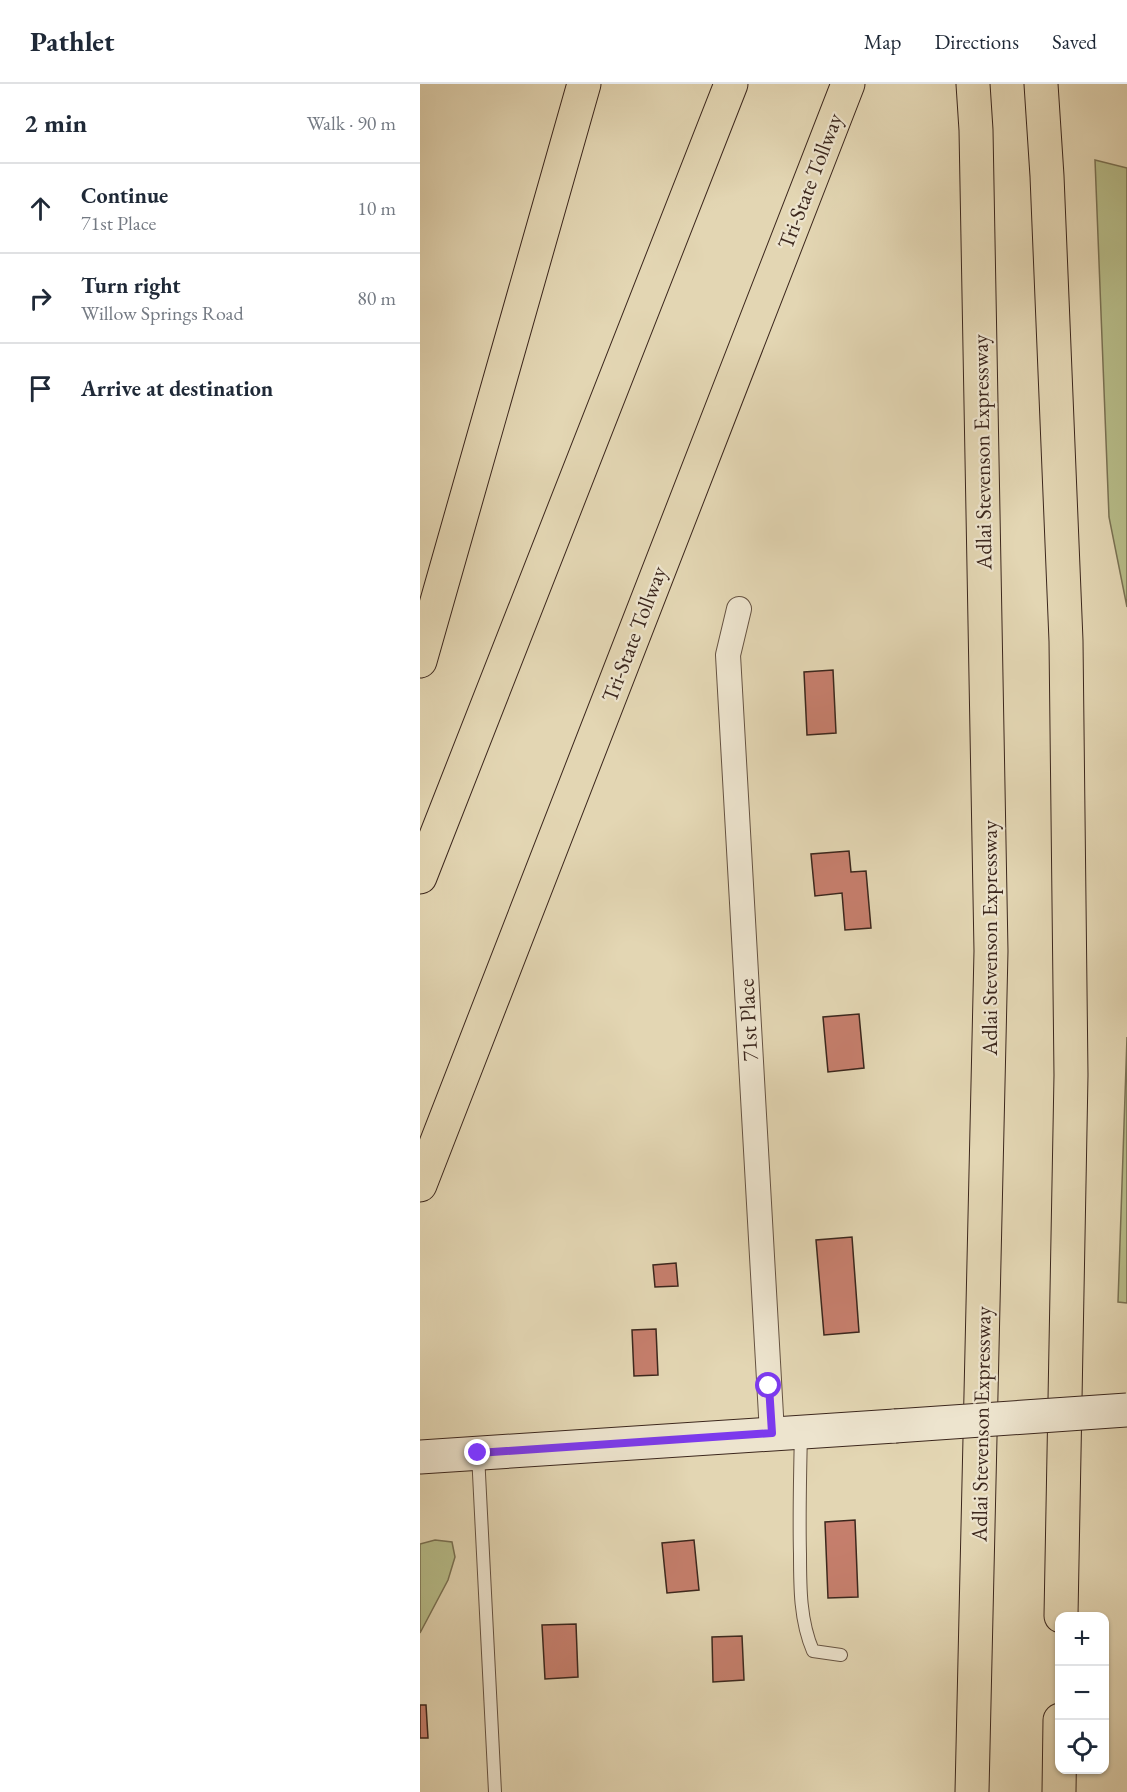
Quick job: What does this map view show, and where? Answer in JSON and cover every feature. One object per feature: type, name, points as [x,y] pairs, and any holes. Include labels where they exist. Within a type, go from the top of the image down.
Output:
[{"type":"highway","points":[[420,661],[584,84]]},
{"type":"highway","points":[[420,877],[731,84]]},
{"type":"highway","name":"Tri-State Tollway","points":[[420,1185],[848,84]]},
{"type":"highway","name":"Adlai Stevenson Expressway","points":[[972,1792],[991,951],[976,130],[973,84]]},
{"type":"highway","points":[[1041,84],[1048,188],[1066,641],[1071,1075],[1061,1612]]},
{"type":"highway","points":[[1059,1774],[1059,1792]]},
{"type":"main road","points":[[420,1457],[1127,1410]]},
{"type":"street","name":"71st Place","points":[[740,609],[728,655],[787,1432]]},
{"type":"lane","points":[[787,1432],[798,1495],[800,1583],[806,1634],[813,1651],[841,1655]]},
{"type":"lane","points":[[478,1453],[495,1792]]},
{"type":"green space","points":[[1095,160],[1127,168],[1127,607],[1109,517]]},
{"type":"green space","points":[[1127,1037],[1127,1303],[1118,1302]]},
{"type":"green space","points":[[435,1540],[452,1542],[455,1557],[448,1580],[420,1633],[420,1544]]},
{"type":"building","points":[[833,670],[836,733],[807,735],[804,672]]},
{"type":"building","points":[[849,851],[851,872],[866,871],[871,928],[845,930],[842,893],[815,896],[811,854]]},
{"type":"building","points":[[859,1014],[864,1068],[828,1072],[823,1017]]},
{"type":"building","points":[[852,1237],[859,1332],[824,1335],[816,1240]]},
{"type":"building","points":[[676,1263],[678,1286],[655,1287],[653,1265]]},
{"type":"building","points":[[656,1329],[658,1375],[634,1376],[632,1330]]},
{"type":"building","points":[[855,1520],[858,1597],[828,1598],[825,1522]]},
{"type":"building","points":[[694,1540],[699,1590],[667,1593],[662,1543]]},
{"type":"building","points":[[576,1624],[578,1677],[545,1679],[542,1625]]},
{"type":"building","points":[[742,1636],[744,1680],[713,1682],[712,1637]]},
{"type":"building","points":[[420,1705],[426,1705],[428,1738],[420,1738]]},
{"type":"route","points":[[478,1453],[772,1433],[769,1386]]}]
